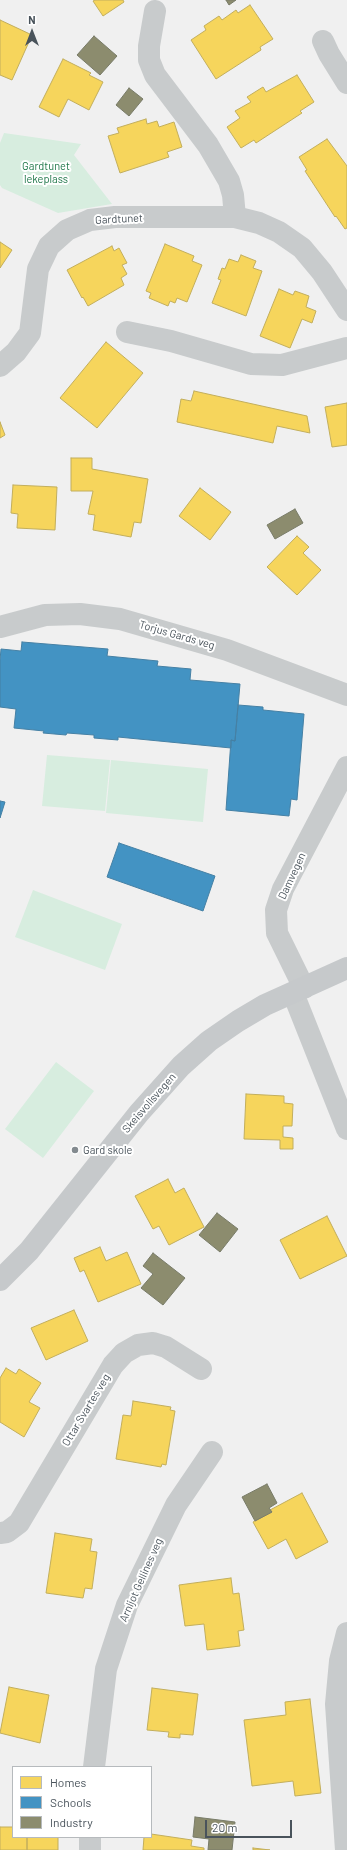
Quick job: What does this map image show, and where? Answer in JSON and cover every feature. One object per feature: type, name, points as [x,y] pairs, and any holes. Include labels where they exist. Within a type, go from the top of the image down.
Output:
[{"type":"main road","name":"Skeisvollsvegen","points":[[0,1280],[29,1250],[139,1113],[181,1066],[209,1041],[265,1005],[347,968]]},
{"type":"street","points":[[155,11],[149,46],[149,60],[156,75],[208,145],[229,181],[233,195],[235,217]]},
{"type":"street","points":[[323,40],[329,54],[347,83]]},
{"type":"street","name":"Gardtunet","points":[[0,366],[16,352],[30,333],[38,269],[49,246],[67,230],[90,220],[115,217],[235,217],[259,223],[272,229],[302,248],[322,272],[347,310]]},
{"type":"street","points":[[127,332],[171,341],[251,364],[282,364],[347,348]]},
{"type":"street","name":"Torjus Gards veg","points":[[0,627],[45,615],[80,614],[120,619],[226,650],[347,695]]},
{"type":"street","name":"Damvegen","points":[[298,990],[276,933],[276,910],[283,889],[347,767]]},
{"type":"street","points":[[298,990],[347,1129]]},
{"type":"street","name":"Ottar Svartes veg","points":[[0,1533],[8,1532],[19,1523],[113,1365],[124,1353],[138,1345],[153,1343],[166,1347],[201,1369]]},
{"type":"street","name":"Arnljot Gellines veg","points":[[94,1766],[106,1669],[127,1605],[176,1505],[212,1452]]},
{"type":"street","points":[[346,1850],[336,1704],[343,1674],[347,1633]]},
{"type":"street","points":[[90,1838],[90,1850]]},
{"type":"green space","name":"Gardtunet lekeplass","points":[[4,133],[81,144],[74,155],[112,204],[58,213],[2,188],[0,185],[0,143]]},
{"type":"green space","points":[[47,755],[110,760],[105,811],[42,806]]},
{"type":"green space","points":[[111,760],[208,769],[203,822],[106,813]]},
{"type":"green space","points":[[33,890],[122,924],[105,970],[15,937]]},
{"type":"green space","points":[[56,1062],[94,1091],[43,1158],[5,1129]]},
{"type":"building: Homes","points":[[123,0],[124,2],[103,16],[93,1]]},
{"type":"building: Homes","points":[[250,5],[273,39],[260,47],[261,50],[216,79],[191,40],[206,30],[204,26],[219,16],[222,20],[236,10],[238,13]]},
{"type":"building: Homes","points":[[0,20],[32,35],[12,80],[0,75]]},
{"type":"building: Homes","points":[[63,59],[91,73],[89,75],[103,82],[89,110],[68,99],[59,117],[39,107]]},
{"type":"building: Homes","points":[[297,75],[314,102],[300,111],[302,113],[256,143],[254,140],[241,148],[227,127],[240,118],[235,111],[251,102],[247,97],[263,87],[266,92]]},
{"type":"building: Homes","points":[[146,119],[147,124],[157,121],[159,127],[174,122],[182,147],[167,152],[169,157],[120,173],[108,136],[119,133],[117,128]]},
{"type":"building: Homes","points":[[327,139],[347,166],[347,228],[345,229],[336,216],[335,217],[305,171],[307,170],[299,157]]},
{"type":"building: Homes","points":[[0,242],[12,250],[0,268]]},
{"type":"building: Homes","points":[[165,244],[194,256],[192,261],[202,265],[187,302],[177,298],[175,303],[170,301],[168,306],[149,298],[151,293],[146,291]]},
{"type":"building: Homes","points":[[112,246],[114,251],[119,248],[127,263],[122,265],[127,274],[121,278],[124,285],[88,306],[67,270]]},
{"type":"building: Homes","points":[[241,255],[256,261],[253,268],[262,271],[246,316],[212,303],[221,280],[218,279],[222,268],[225,269],[229,259],[238,262]]},
{"type":"building: Homes","points":[[279,289],[293,295],[295,291],[309,296],[306,307],[316,311],[312,323],[302,319],[290,348],[260,336]]},
{"type":"building: Homes","points":[[106,342],[143,373],[97,428],[60,398]]},
{"type":"building: Homes","points":[[194,391],[307,416],[310,433],[277,426],[273,443],[177,422],[181,399],[191,401]]},
{"type":"building: Homes","points":[[347,403],[347,445],[332,447],[325,407]]},
{"type":"building: Homes","points":[[0,422],[5,435],[0,438]]},
{"type":"building: Homes","points":[[71,458],[92,458],[92,469],[148,479],[141,523],[134,522],[131,537],[93,530],[95,515],[88,514],[93,491],[71,491]]},
{"type":"building: Homes","points":[[13,485],[57,487],[55,530],[17,528],[18,514],[11,513]]},
{"type":"building: Homes","points":[[200,488],[231,512],[210,540],[179,516]]},
{"type":"building: Homes","points":[[297,536],[309,547],[303,553],[321,570],[297,595],[267,567]]},
{"type":"building: Homes","points":[[246,1094],[284,1096],[284,1103],[293,1104],[292,1126],[283,1126],[283,1137],[293,1138],[293,1149],[280,1149],[280,1140],[244,1139]]},
{"type":"building: Homes","points":[[168,1179],[175,1193],[184,1188],[204,1227],[169,1245],[159,1226],[153,1229],[135,1196]]},
{"type":"building: Homes","points":[[327,1216],[347,1256],[300,1279],[280,1240]]},
{"type":"building: Homes","points":[[100,1247],[106,1261],[127,1252],[141,1284],[98,1302],[84,1270],[80,1272],[74,1258]]},
{"type":"building: Homes","points":[[74,1310],[88,1341],[46,1360],[31,1328]]},
{"type":"building: Homes","points":[[6,1368],[16,1374],[19,1369],[41,1383],[29,1402],[40,1408],[24,1437],[0,1422],[0,1378]]},
{"type":"building: Homes","points":[[133,1401],[171,1407],[170,1410],[175,1411],[166,1465],[162,1464],[161,1467],[116,1459],[123,1415],[131,1416]]},
{"type":"building: Homes","points":[[302,1493],[328,1542],[296,1559],[286,1539],[268,1549],[253,1522],[272,1512],[270,1510]]},
{"type":"building: Homes","points":[[55,1533],[92,1539],[90,1551],[97,1552],[92,1589],[85,1588],[83,1598],[46,1593]]},
{"type":"building: Homes","points":[[231,1578],[233,1594],[239,1593],[244,1630],[238,1631],[240,1646],[207,1650],[204,1624],[185,1626],[179,1585]]},
{"type":"building: Homes","points":[[9,1687],[49,1695],[40,1743],[0,1733]]},
{"type":"building: Homes","points":[[152,1688],[198,1694],[193,1735],[180,1734],[180,1738],[168,1737],[169,1732],[147,1730]]},
{"type":"building: Homes","points":[[310,1699],[321,1793],[295,1796],[293,1781],[252,1786],[244,1720],[286,1715],[285,1702]]},
{"type":"building: Homes","points":[[0,1827],[12,1827],[12,1838],[27,1838],[27,1850],[0,1850]]},
{"type":"building: Homes","points":[[152,1834],[192,1840],[191,1846],[204,1848],[204,1850],[143,1850],[144,1838],[152,1838]]},
{"type":"building: Homes","points":[[27,1838],[58,1838],[58,1850],[27,1850]]},
{"type":"building: Homes","points":[[253,1848],[270,1850],[253,1850]]},
{"type":"building: Schools","points":[[22,642],[108,649],[107,656],[158,661],[157,666],[191,669],[190,680],[240,684],[235,741],[231,740],[231,748],[118,737],[118,740],[94,738],[94,735],[43,733],[44,731],[14,728],[16,709],[0,707],[1,649],[21,651]]},
{"type":"building: Schools","points":[[238,705],[263,707],[263,710],[304,714],[297,800],[291,799],[289,816],[226,810],[231,740],[235,741]]},
{"type":"building: Schools","points":[[0,801],[5,802],[0,818]]},
{"type":"building: Schools","points":[[119,843],[215,876],[203,911],[107,877]]},
{"type":"building: Industry","points":[[226,0],[236,0],[229,5]]},
{"type":"building: Industry","points":[[94,36],[117,56],[100,75],[77,55]]},
{"type":"building: Industry","points":[[129,88],[143,99],[129,116],[116,105]]},
{"type":"building: Industry","points":[[295,509],[303,523],[275,539],[267,525]]},
{"type":"building: Industry","points":[[217,1213],[238,1229],[220,1252],[199,1235]]},
{"type":"building: Industry","points":[[153,1253],[185,1278],[163,1305],[141,1288],[153,1274],[143,1266]]},
{"type":"building: Industry","points":[[267,1484],[277,1503],[269,1508],[272,1512],[255,1521],[242,1497]]},
{"type":"building: Industry","points":[[195,1817],[235,1822],[232,1850],[208,1850],[209,1839],[193,1837]]},
{"type":"place","name":"Gard skole","points":[[75,1150]]}]
